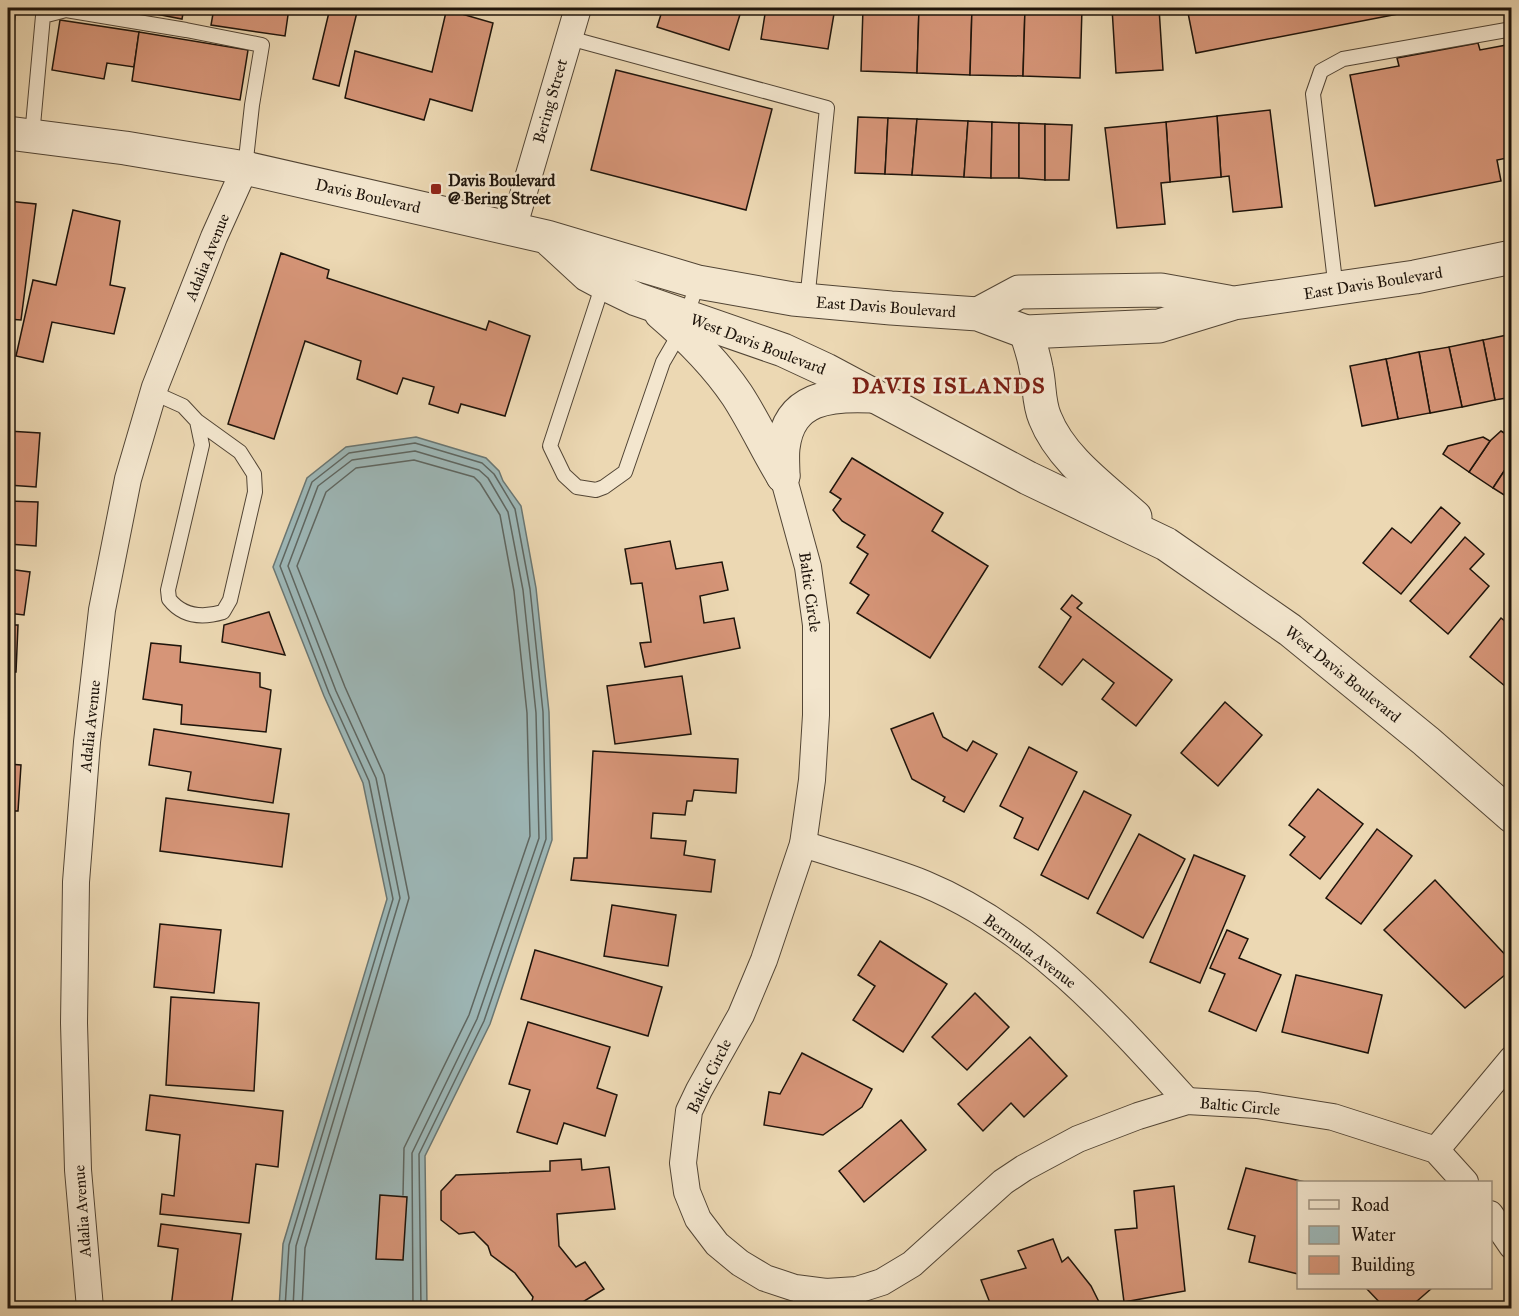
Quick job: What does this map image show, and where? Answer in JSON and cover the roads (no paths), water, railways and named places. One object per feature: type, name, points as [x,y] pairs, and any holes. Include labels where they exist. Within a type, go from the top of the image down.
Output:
[{"type":"street","name":"Bering Street","points":[[513,229],[578,8]]},
{"type":"street","name":"Davis Boulevard","points":[[20,134],[125,148],[245,168],[548,237],[588,275],[607,269]]},
{"type":"street","name":"Adalia Avenue","points":[[90,1308],[78,1170],[74,1023],[76,882],[87,742],[102,609],[128,479],[154,393],[214,237],[245,168]]},
{"type":"street","name":"East Davis Boulevard","points":[[800,300],[978,314],[1026,332],[1159,326],[1234,303],[1415,278],[1512,257]]},
{"type":"street","points":[[607,269],[800,300]]},
{"type":"street","points":[[607,269],[650,304],[684,324],[738,396],[783,476]]},
{"type":"street","name":"East Davis Boulevard","points":[[978,314],[1019,292],[1161,290],[1234,303]]},
{"type":"street","name":"West Davis Boulevard","points":[[684,324],[783,350],[878,396],[1028,478],[1166,543]]},
{"type":"street","name":"West Davis Boulevard","points":[[1026,332],[1037,369],[1044,417],[1052,433],[1087,474],[1166,543],[1290,630],[1426,741],[1512,816]]},
{"type":"street","points":[[783,476],[783,447],[792,421],[802,410],[823,398],[835,395],[878,396]]},
{"type":"street","name":"Baltic Circle","points":[[783,476],[808,567],[816,625],[818,655],[812,780],[803,844],[764,960],[741,1015],[689,1112],[683,1163],[687,1192],[698,1219],[717,1244],[740,1263],[765,1278],[795,1288],[826,1292],[857,1290],[882,1282],[912,1264],[1003,1182],[1024,1168],[1078,1139],[1138,1116],[1187,1101],[1257,1106],[1333,1117],[1436,1150]]},
{"type":"street","name":"Bermuda Avenue","points":[[803,844],[924,884],[952,897],[1011,933],[1101,1007],[1187,1101]]},
{"type":"street","points":[[1464,1181],[1436,1150],[1512,1059]]},
{"type":"street","points":[[1492,1216],[1512,1246]]},
{"type":"lane","points":[[20,134],[44,16],[66,10],[262,45],[245,168]]},
{"type":"lane","points":[[1336,290],[1313,94],[1321,71],[1343,58],[1512,28]]},
{"type":"lane","points":[[568,38],[827,108],[800,300]]},
{"type":"lane","points":[[607,269],[550,446],[564,475],[577,487],[596,490],[625,472],[663,363],[684,324],[698,282]]},
{"type":"lane","points":[[154,393],[183,406],[197,421],[240,452],[249,463],[256,483],[230,600],[223,612],[203,616],[181,611],[169,599],[168,590],[202,445],[197,421]]},
{"type":"water","points":[[416,437],[486,458],[499,471],[503,481],[521,506],[536,588],[549,712],[552,840],[490,1024],[425,1156],[427,1308],[279,1308],[283,1244],[387,899],[363,783],[324,696],[273,567],[307,478],[346,447]]},
{"type":"place","name":"Davis Boulevard @ Bering Street","points":[[436,189]]},
{"type":"district","name":"DAVIS ISLANDS","points":[[949,385]]}]
